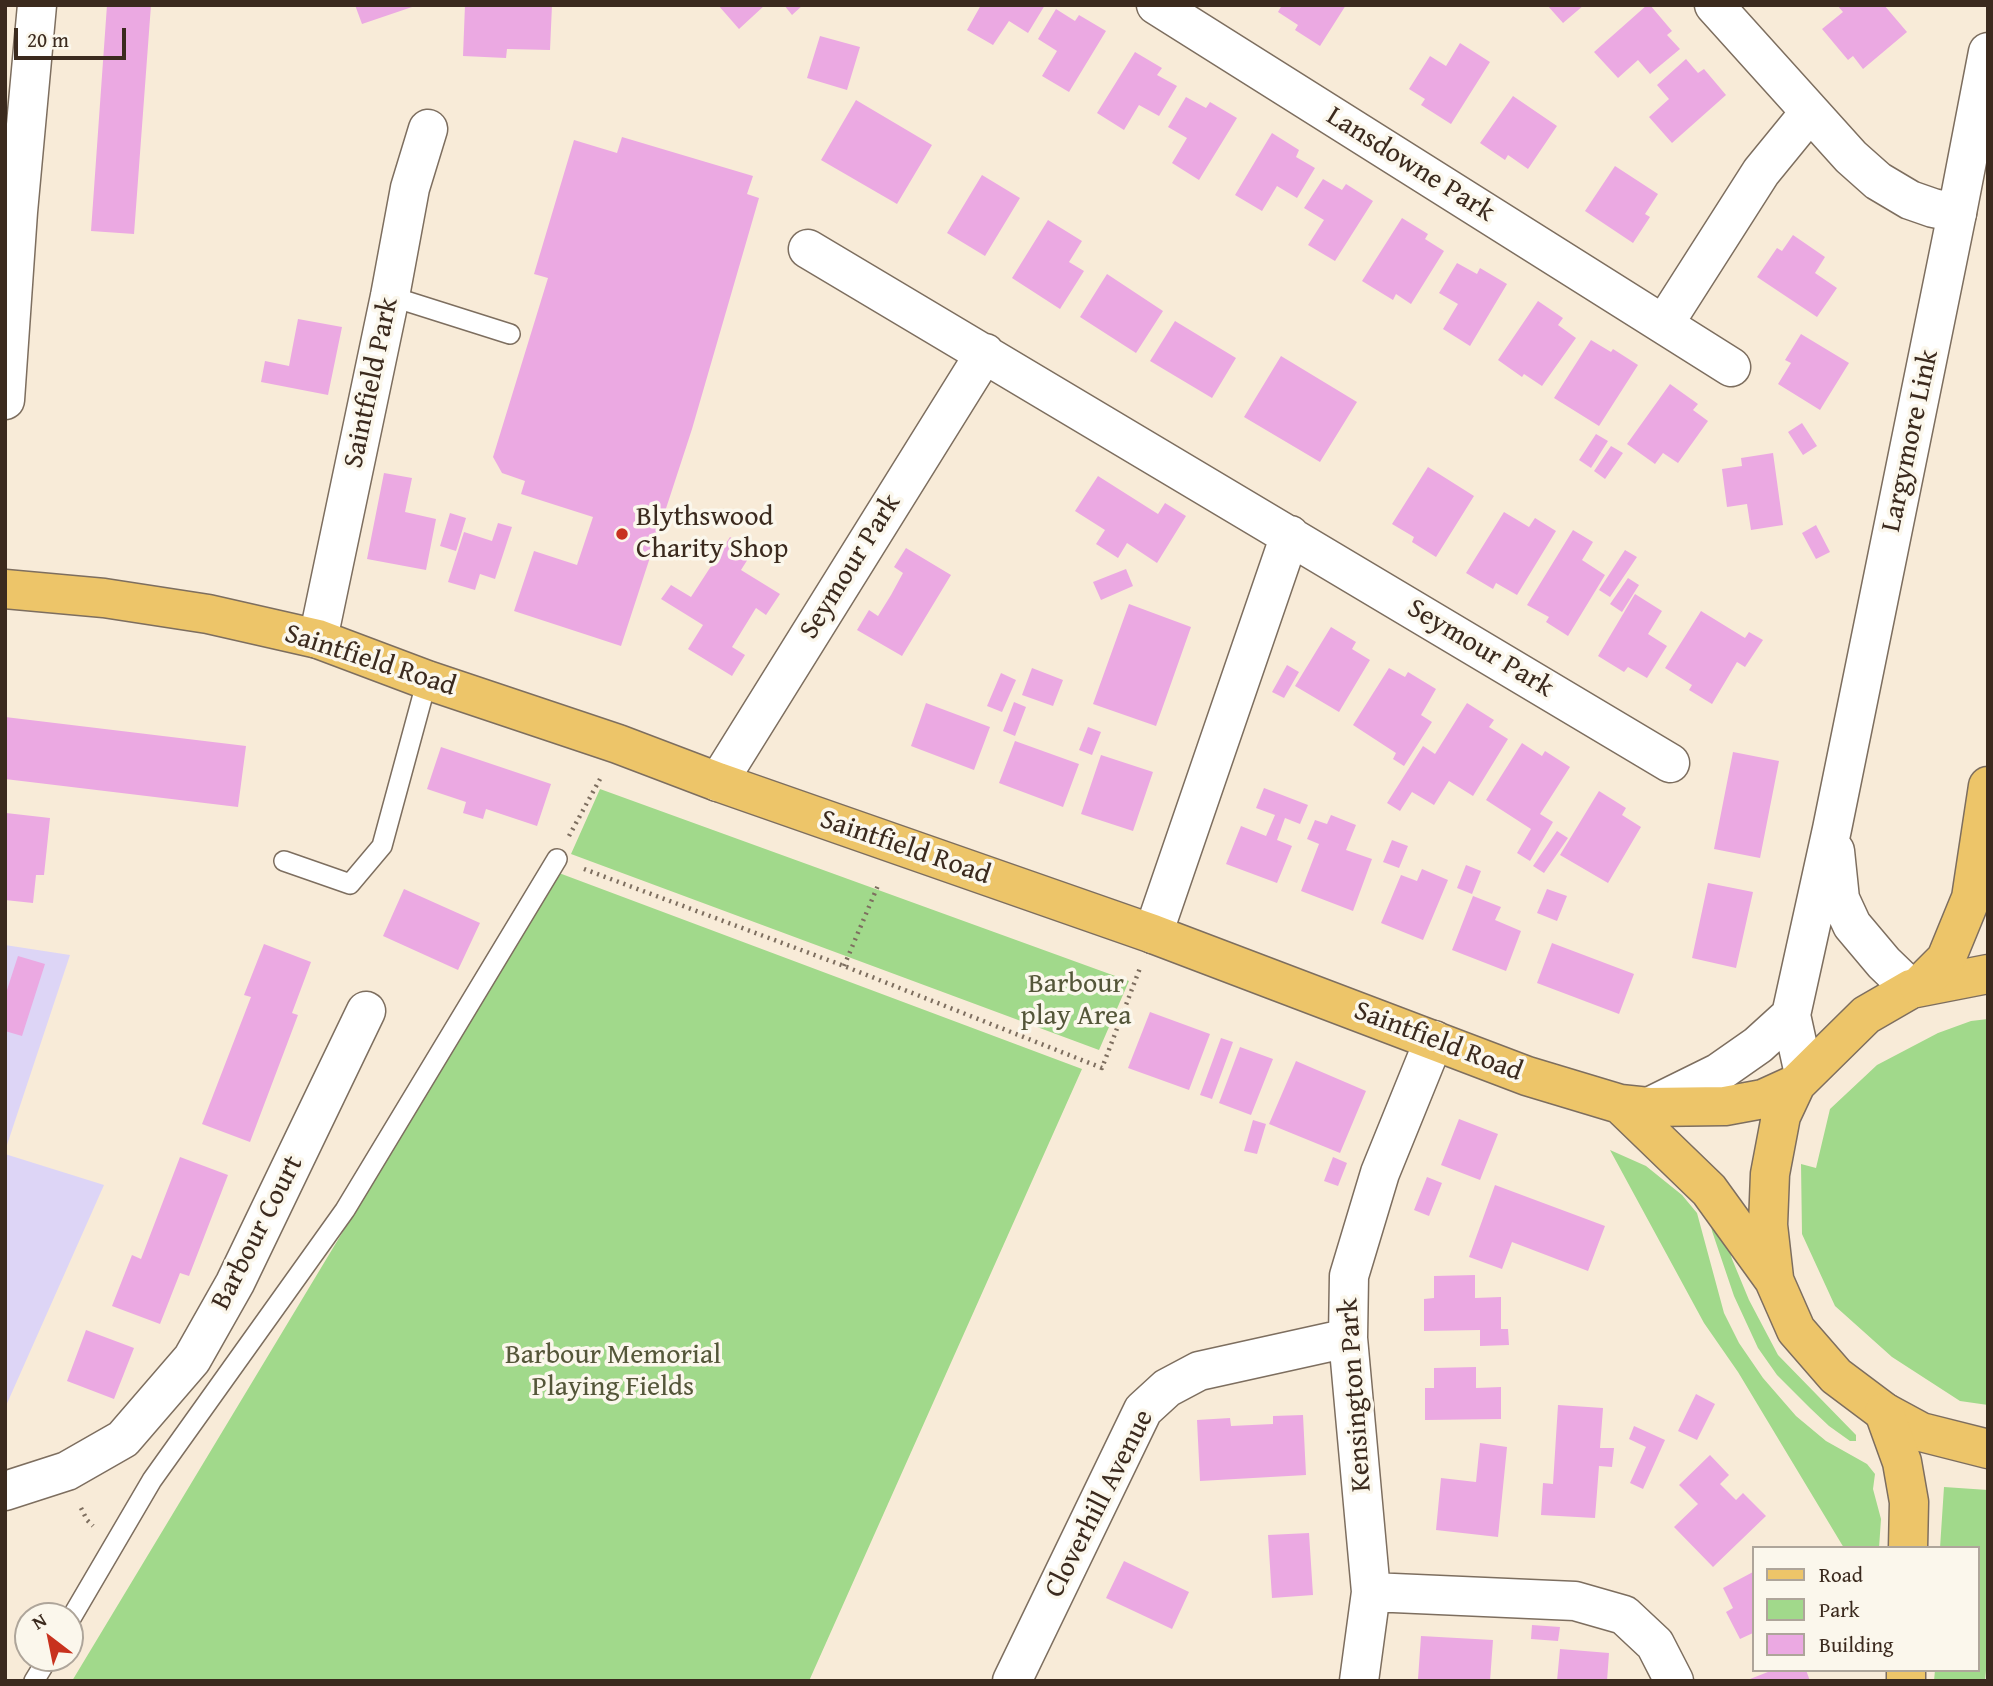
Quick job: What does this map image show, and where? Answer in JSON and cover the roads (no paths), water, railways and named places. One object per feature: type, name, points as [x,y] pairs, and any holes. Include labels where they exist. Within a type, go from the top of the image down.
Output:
[{"type":"main road","name":"Saintfield Road","points":[[5,589],[104,598],[208,614],[318,639],[1153,934],[1527,1076],[1634,1106],[1724,1106],[1763,1099],[1800,1079]]},
{"type":"main road","points":[[1774,1280],[1768,1225],[1770,1174],[1782,1116],[1800,1079],[1866,1015],[1915,987],[1946,958],[1971,898],[1988,786]]},
{"type":"main road","points":[[1915,987],[1988,974]]},
{"type":"main road","points":[[1634,1106],[1709,1190],[1774,1280],[1796,1330],[1836,1376],[1884,1412],[1921,1432],[1988,1450]]},
{"type":"main road","points":[[1884,1412],[1902,1462],[1909,1502],[1908,1546]]},
{"type":"street","points":[[5,400],[18,212],[37,5]]},
{"type":"street","name":"Lansdowne Park","points":[[1156,5],[1731,367]]},
{"type":"street","points":[[1714,5],[1851,157],[1878,181],[1910,200],[1957,213]]},
{"type":"street","name":"Largymore Link","points":[[1800,1079],[1791,1015],[1832,829],[1988,52]]},
{"type":"street","points":[[1664,324],[1760,172],[1811,113]]},
{"type":"street","name":"Saintfield Park","points":[[318,639],[410,188],[428,129]]},
{"type":"street","name":"Seymour Park","points":[[808,249],[1670,763]]},
{"type":"street","name":"Seymour Park","points":[[718,782],[985,353]]},
{"type":"street","points":[[1153,934],[1290,535]]},
{"type":"street","name":"Largymore Link","points":[[1832,829],[1840,900],[1852,925],[1884,963],[1915,987]]},
{"type":"street","name":"Barbour Court","points":[[5,1491],[67,1471],[123,1439],[192,1359],[235,1283],[366,1010]]},
{"type":"street","points":[[1634,1106],[1718,1073],[1758,1045],[1791,1015]]},
{"type":"street","name":"Kensington Park","points":[[1359,1681],[1371,1592],[1348,1338],[1349,1276],[1380,1173],[1434,1040]]},
{"type":"street","name":"Cloverhill Avenue","points":[[1012,1681],[1143,1410],[1167,1388],[1199,1371],[1348,1338]]},
{"type":"street","points":[[1371,1592],[1576,1601],[1624,1615],[1655,1644],[1674,1681]]},
{"type":"lane","points":[[390,296],[510,334]]},
{"type":"lane","points":[[284,861],[350,884],[382,846],[428,680]]},
{"type":"lane","points":[[81,1602],[152,1480],[345,1210],[557,859]]},
{"type":"place","name":"Blythswood Charity Shop","points":[[622,534]]},
{"type":"park label","name":"Barbour play Area","points":[[1076,1001]]},
{"type":"park label","name":"Barbour Memorial Playing Fields","points":[[613,1372]]}]
